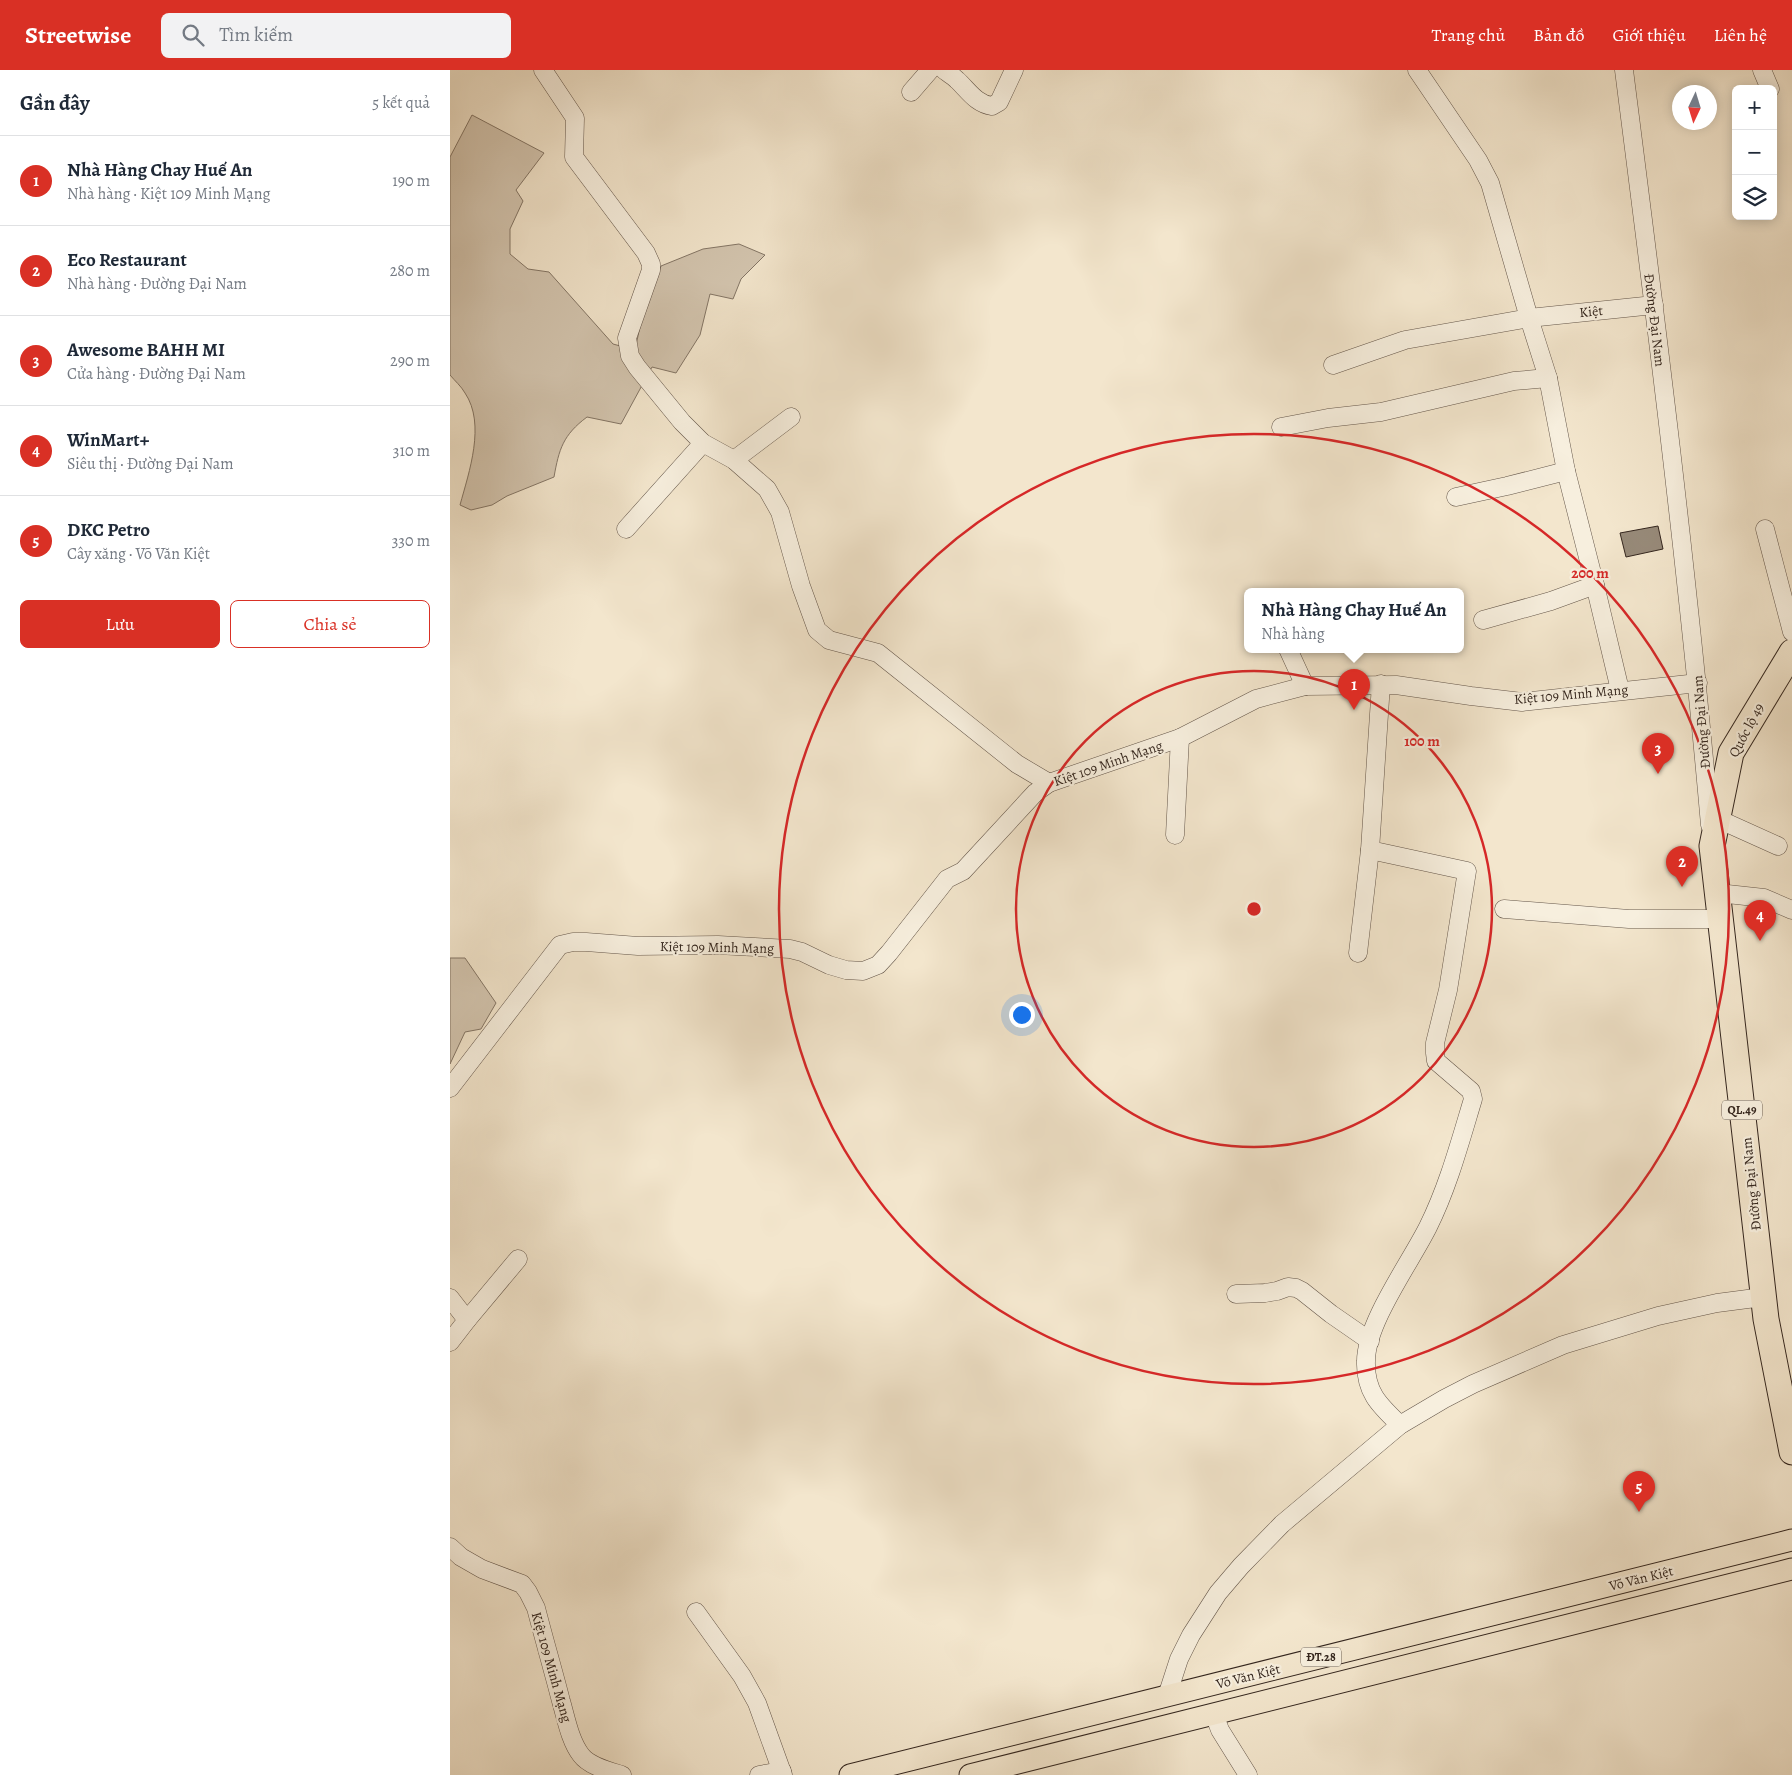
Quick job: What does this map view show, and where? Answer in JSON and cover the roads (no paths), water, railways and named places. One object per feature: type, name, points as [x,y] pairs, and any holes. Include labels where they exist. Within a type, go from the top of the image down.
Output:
[{"type":"highway","name":"Quốc lộ 49","points":[[1712,846],[1731,752],[1791,649]]},
{"type":"highway","name":"Đường Đại Nam","points":[[1712,846],[1763,1296],[1784,1371]]},
{"type":"highway","name":"QL.49","points":[[1784,1371],[1792,1452]]},
{"type":"main road","name":"Võ Văn Kiệt","points":[[850,1775],[1792,1540]]},
{"type":"main road","name":"Võ Văn Kiệt","points":[[970,1775],[1792,1569]]},
{"type":"main road","points":[[1336,1654],[1343,1681]]},
{"type":"street","points":[[543,70],[575,118],[574,157],[646,253],[652,264],[628,338],[630,356],[682,422],[703,444],[734,460],[767,488],[780,512],[801,586],[817,630],[829,640],[878,653],[1017,764],[1049,783]]},
{"type":"street","points":[[911,92],[930,70]]},
{"type":"street","points":[[944,70],[982,104],[995,106],[999,102],[1014,70]]},
{"type":"street","name":"Đường Đại Nam","points":[[1624,70],[1654,305],[1698,683],[1712,846]]},
{"type":"street","points":[[1762,70],[1768,85]]},
{"type":"street","points":[[1423,72],[1478,160],[1490,183],[1548,378],[1566,471],[1620,690]]},
{"type":"street","name":"Kiệt","points":[[1333,365],[1404,340],[1529,318],[1654,305]]},
{"type":"street","points":[[1281,427],[1328,418],[1381,412],[1514,380],[1548,378]]},
{"type":"street","points":[[734,460],[790,418]]},
{"type":"street","points":[[626,529],[703,444]]},
{"type":"street","points":[[1456,497],[1566,471]]},
{"type":"street","points":[[1765,529],[1791,649]]},
{"type":"street","points":[[1482,620],[1551,601],[1595,585]]},
{"type":"street","points":[[1290,653],[1306,686]]},
{"type":"street","name":"Kiệt 109 Minh Mạng","points":[[450,1088],[560,945],[572,942],[586,942],[638,946],[718,945],[768,947],[802,952],[846,970],[864,971],[878,965],[947,879],[964,871],[1035,793],[1049,783],[1180,738],[1256,699],[1306,686],[1396,684],[1522,702],[1698,683]]},
{"type":"street","points":[[1358,953],[1370,850],[1381,684]]},
{"type":"street","points":[[1175,835],[1180,738]]},
{"type":"street","points":[[1718,819],[1778,846]]},
{"type":"street","points":[[1370,850],[1467,871],[1448,990],[1435,1053],[1436,1061],[1471,1091],[1474,1099],[1449,1175],[1428,1227],[1375,1326],[1366,1357],[1367,1384],[1370,1391],[1383,1409],[1400,1425]]},
{"type":"street","points":[[1718,893],[1764,898],[1792,910]]},
{"type":"street","points":[[1504,909],[1629,919],[1721,919]]},
{"type":"street","points":[[450,1342],[518,1259]]},
{"type":"street","points":[[1236,1294],[1265,1293],[1288,1287],[1296,1288],[1370,1341]]},
{"type":"street","points":[[1167,1696],[1179,1659],[1191,1635],[1218,1593],[1241,1566],[1282,1524],[1400,1425],[1473,1384],[1562,1346],[1658,1316],[1717,1303],[1763,1296]]},
{"type":"street","points":[[450,1298],[467,1320]]},
{"type":"street","name":"Kiệt 109 Minh Mạng","points":[[450,1547],[461,1557],[482,1569],[522,1584],[536,1608],[567,1723],[576,1748],[581,1757],[589,1762],[622,1775]]},
{"type":"street","points":[[696,1612],[742,1676],[757,1703],[783,1773],[759,1775]]},
{"type":"street","points":[[1214,1714],[1220,1730],[1248,1775]]},
{"type":"place","name":"Nhà Hàng Chay Huế An","points":[[1354,710]]},
{"type":"place","name":"Awesome BAHH MI","points":[[1658,774]]},
{"type":"place","name":"Eco Restaurant","points":[[1682,887]]},
{"type":"place","name":"WinMart+","points":[[1760,941]]},
{"type":"place","name":"DKC Petro","points":[[1639,1512]]}]
